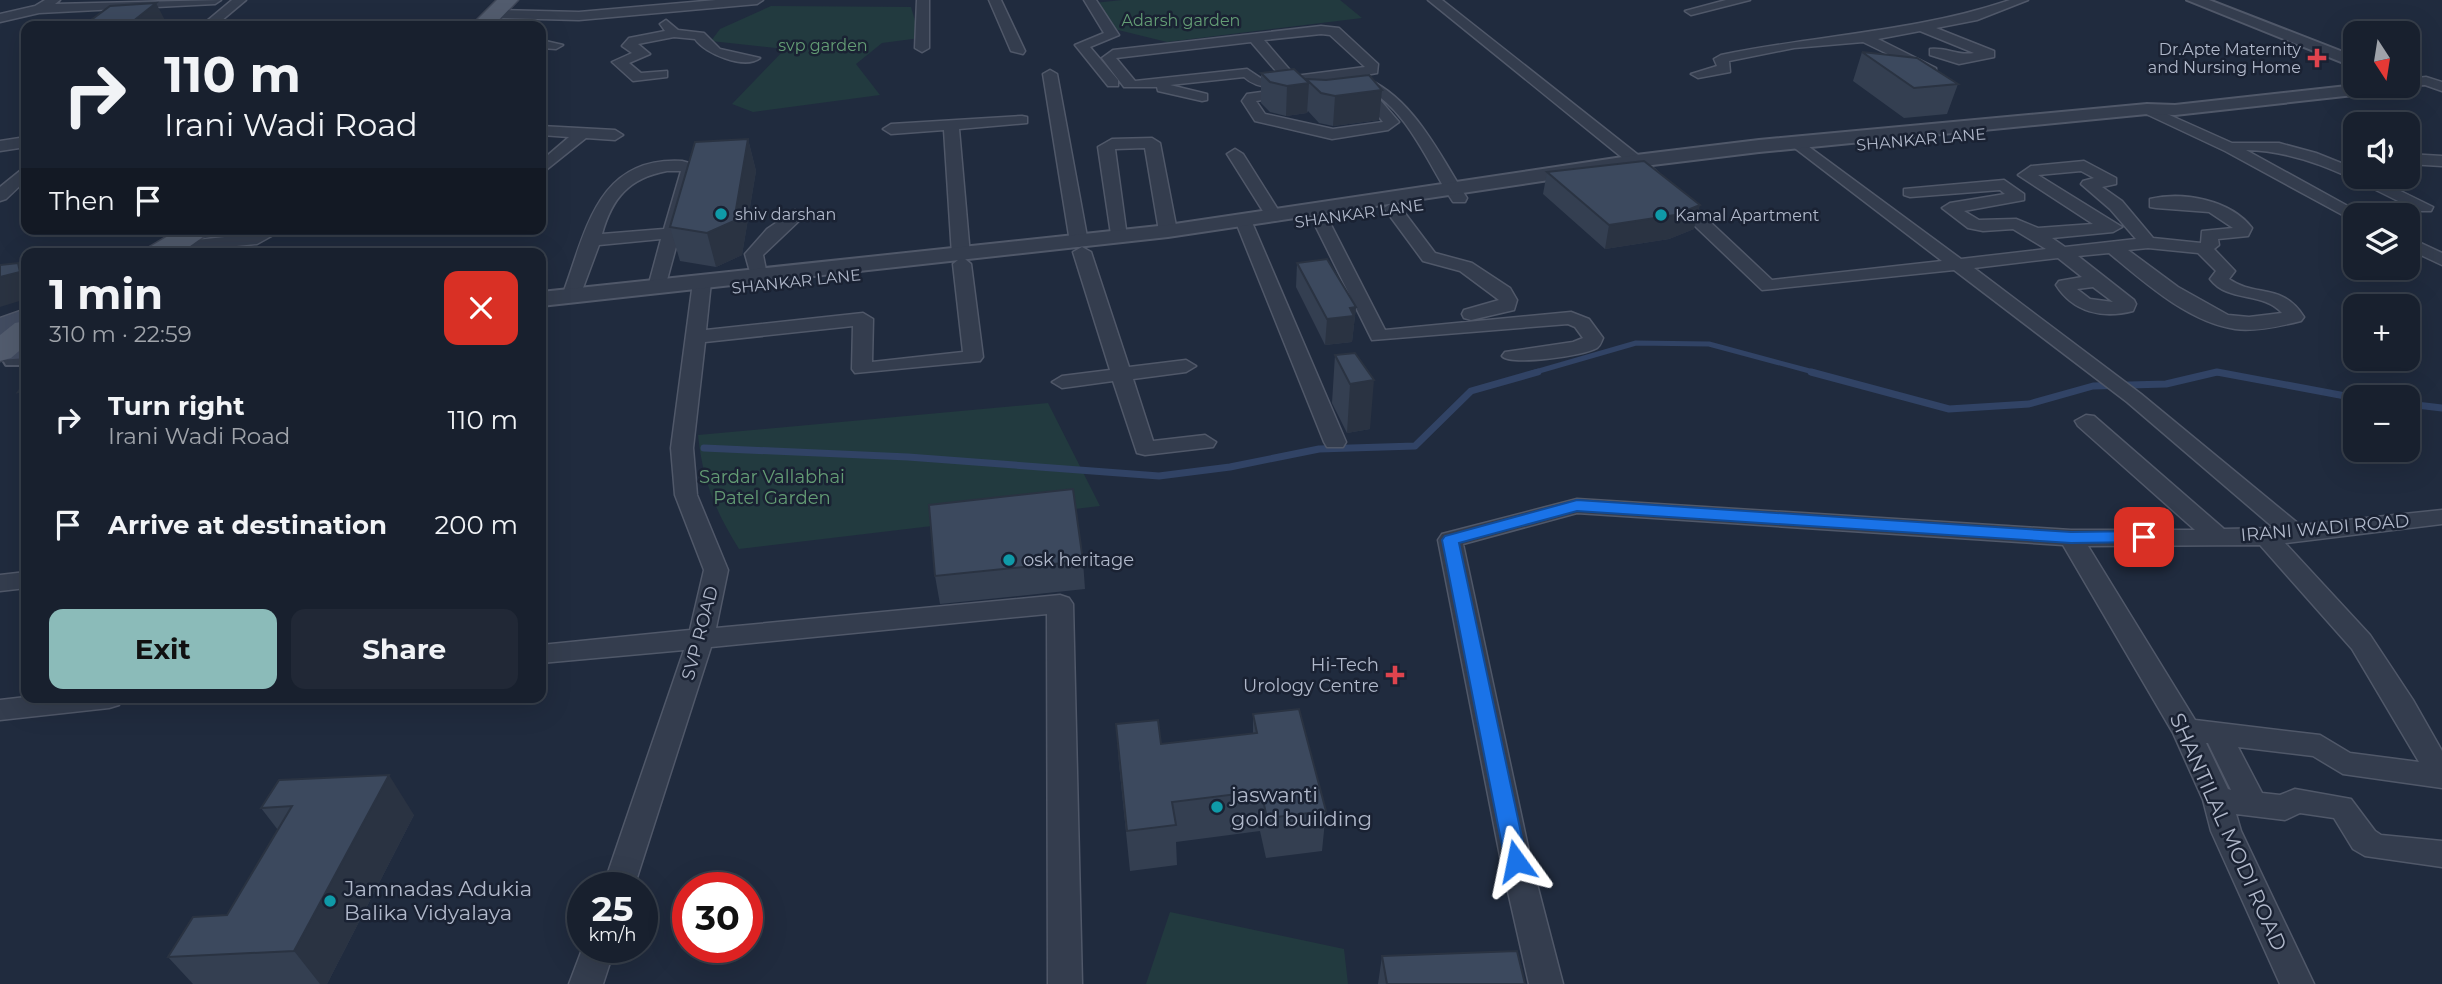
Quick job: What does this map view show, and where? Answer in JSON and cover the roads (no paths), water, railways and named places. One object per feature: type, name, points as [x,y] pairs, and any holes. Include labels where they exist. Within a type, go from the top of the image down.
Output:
[{"type":"main road","points":[[167,244],[187,235]]},
{"type":"main road","points":[[0,328],[21,319]]},
{"type":"street","points":[[39,9],[54,0]]},
{"type":"street","points":[[0,18],[39,9],[215,0]]},
{"type":"street","points":[[213,21],[240,0]]},
{"type":"street","points":[[508,14],[579,16],[757,0]]},
{"type":"street","points":[[922,48],[924,0]]},
{"type":"street","points":[[995,0],[1018,51]]},
{"type":"street","points":[[1090,0],[1112,35],[1082,45],[1112,83],[1137,90],[1167,87],[1202,97]]},
{"type":"street","points":[[1434,0],[1641,165],[1768,286],[2057,252],[2112,237],[2133,226]]},
{"type":"street","points":[[1691,11],[1744,0]]},
{"type":"street","points":[[1698,74],[1725,69],[1721,59],[1734,56],[1794,44],[1858,38],[1924,27],[1973,17],[2022,0]]},
{"type":"street","points":[[2195,0],[2343,58]]},
{"type":"street","points":[[674,33],[666,28],[667,19],[676,7]]},
{"type":"street","points":[[1891,38],[1924,27],[1989,54],[1959,60],[1935,52]]},
{"type":"street","points":[[1385,96],[1363,98],[1392,122],[1388,126],[1332,134],[1308,126],[1260,118],[1248,101],[1252,97],[1296,87],[1372,70],[1373,67],[1334,31],[1255,38],[1234,57],[1135,85],[1129,84],[1109,58],[1113,54],[1234,57],[1257,82],[1296,87],[1343,77],[1361,78],[1385,96],[1422,136],[1456,193]]},
{"type":"street","points":[[662,74],[638,78],[619,62],[643,54],[629,46],[634,41],[674,33],[699,36],[706,49],[716,54],[753,58]]},
{"type":"street","points":[[1255,38],[1296,87]]},
{"type":"street","points":[[1858,38],[1882,52]]},
{"type":"street","points":[[1858,38],[1908,57],[1931,71]]},
{"type":"street","points":[[546,44],[556,45]]},
{"type":"street","points":[[1050,74],[1080,247],[1145,449],[1205,442]]},
{"type":"street","points":[[2420,82],[2442,79]]},
{"type":"street","points":[[2420,84],[2442,88]]},
{"type":"street","name":"SHANKAR LANE","points":[[546,306],[701,286],[1080,247],[1246,225],[1274,216],[1456,193],[1641,165],[2343,91]]},
{"type":"street","points":[[2161,112],[2343,208]]},
{"type":"street","points":[[891,129],[1022,120]]},
{"type":"street","points":[[695,337],[863,319],[862,369],[973,357],[951,125]]},
{"type":"street","points":[[546,131],[615,135]]},
{"type":"street","points":[[546,165],[583,133]]},
{"type":"street","points":[[0,146],[21,143]]},
{"type":"street","points":[[1118,237],[1106,147],[1112,144],[1152,143],[1168,231]]},
{"type":"street","points":[[1802,146],[2134,398],[2295,534]]},
{"type":"street","points":[[2230,148],[2285,148],[2316,157],[2343,170]]},
{"type":"street","points":[[1235,155],[1274,216]]},
{"type":"street","points":[[2316,157],[2343,158]]},
{"type":"street","points":[[2420,160],[2442,161]]},
{"type":"street","points":[[571,296],[602,206],[614,186],[643,172],[681,166],[689,170],[657,287]]},
{"type":"street","points":[[2148,243],[2116,205],[2091,187],[2090,184],[2110,181],[2089,168],[2031,171],[2026,174],[2112,237],[2130,261],[2191,303],[2236,323],[2294,317],[2292,311],[2264,293],[2231,288],[2221,283],[2219,279],[2226,271],[2203,248]]},
{"type":"street","points":[[0,196],[21,176]]},
{"type":"street","points":[[1910,192],[2004,185],[2018,197],[1950,208],[1978,226],[2012,223],[2033,234],[2127,304],[2126,307],[2100,310],[2091,307],[2065,285],[2096,281]]},
{"type":"street","points":[[2385,189],[2425,207]]},
{"type":"street","name":"SHANKAR LANE","points":[[1080,247],[1118,237],[1168,231],[1320,219],[1392,208],[1456,193]]},
{"type":"street","points":[[2396,194],[2442,199]]},
{"type":"street","points":[[2033,234],[2112,237],[2203,248],[2210,245],[2208,235],[2242,232],[2243,228],[2231,214],[2219,208],[2156,203]]},
{"type":"street","points":[[1374,324],[1490,312],[1507,306],[1508,300],[1503,292],[1465,267],[1430,257],[1392,208]]},
{"type":"street","points":[[758,275],[754,254],[773,233],[795,215]]},
{"type":"street","points":[[1320,219],[1379,336],[1572,318],[1578,320],[1593,338],[1591,343],[1576,348],[1513,356]]},
{"type":"street","points":[[1246,225],[1335,442]]},
{"type":"street","points":[[592,240],[673,233]]},
{"type":"street","points":[[167,244],[257,239],[265,235]]},
{"type":"street","points":[[2420,248],[2442,260]]},
{"type":"street","name":"SHANKAR LANE","points":[[546,298],[657,287],[701,286],[758,275],[962,260]]},
{"type":"street","points":[[2077,267],[2130,261]]},
{"type":"street","name":"SVP ROAD","points":[[623,872],[701,637],[716,569],[686,495],[682,448],[701,286]]},
{"type":"street","points":[[2111,292],[2168,287]]},
{"type":"street","points":[[1062,382],[1186,366]]},
{"type":"street","points":[[2086,421],[2217,536]]},
{"type":"street","name":"IRANI WADI ROAD","points":[[1546,984],[1516,861],[1450,540],[1577,506],[2071,538],[2266,537],[2442,517]]},
{"type":"street","points":[[2266,537],[2361,642],[2403,707],[2442,776]]},
{"type":"street","name":"SHANTILAL MODI ROAD","points":[[2071,538],[2186,730],[2218,800],[2226,831],[2297,984]]},
{"type":"street","points":[[0,583],[21,581]]},
{"type":"street","points":[[546,653],[1060,604],[1065,984]]},
{"type":"street","points":[[2,713],[73,703]]},
{"type":"street","points":[[2186,730],[2320,746],[2343,763],[2442,776]]},
{"type":"street","points":[[2217,733],[2253,804]]},
{"type":"street","points":[[2218,800],[2285,808],[2295,801],[2341,807],[2364,840],[2376,847],[2442,854]]},
{"type":"street","points":[[586,984],[593,963]]},
{"type":"waterway","points":[[1532,373],[1636,343],[1709,344],[1817,373]]},
{"type":"waterway","points":[[704,448],[908,457],[1159,476],[1230,467],[1319,449],[1415,446],[1471,391],[1538,372]]},
{"type":"waterway","points":[[1811,372],[1949,409],[2029,404],[2093,386],[2166,384],[2213,373]]},
{"type":"waterway","points":[[2213,373],[2222,373]]},
{"type":"waterway","points":[[2213,373],[2222,373]]},
{"type":"waterway","points":[[2222,373],[2343,396]]},
{"type":"waterway","points":[[2420,405],[2442,408]]},
{"type":"place","name":"Dr.Apte Maternity and Nursing Home","points":[[2317,58]]},
{"type":"place","name":"shiv darshan","points":[[721,214]]},
{"type":"place","name":"Kamal Apartment","points":[[1661,215]]},
{"type":"place","name":"osk heritage","points":[[1009,560]]},
{"type":"place","name":"Hi-Tech Urology Centre","points":[[1395,675]]},
{"type":"place","name":"jaswanti gold building","points":[[1217,807]]},
{"type":"place","name":"Jamnadas Adukia Balika Vidyalaya","points":[[330,901]]},
{"type":"park label","name":"Adarsh garden","points":[[1181,20]]},
{"type":"park label","name":"svp garden","points":[[823,45]]},
{"type":"park label","name":"Sardar Vallabhai Patel Garden","points":[[772,487]]}]
